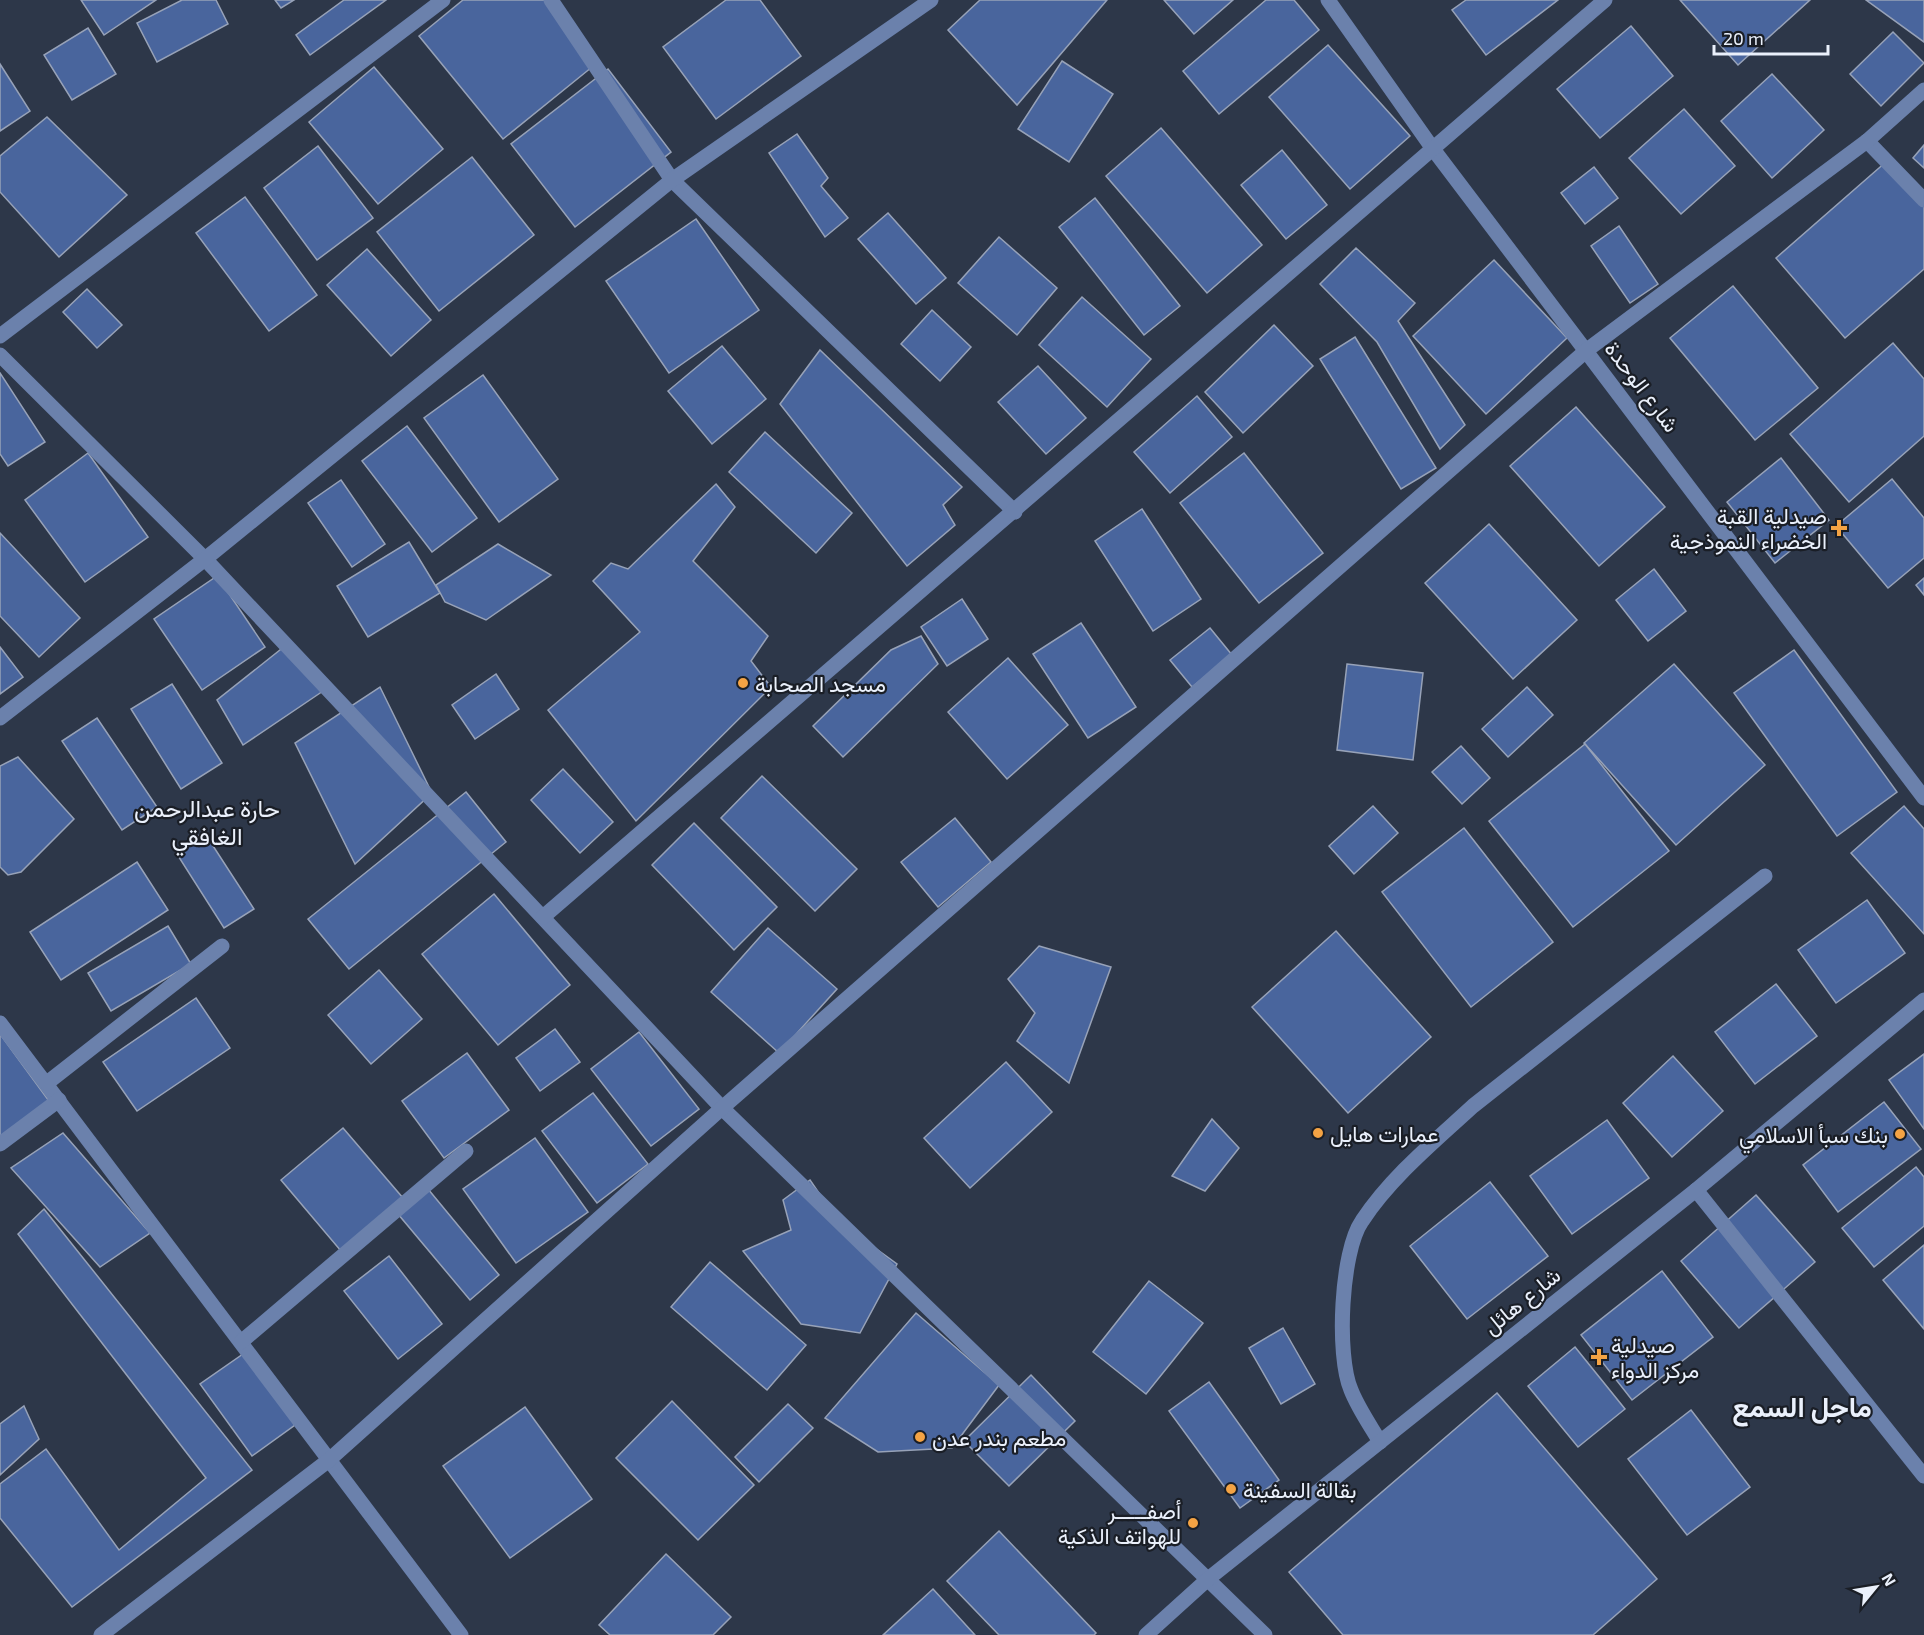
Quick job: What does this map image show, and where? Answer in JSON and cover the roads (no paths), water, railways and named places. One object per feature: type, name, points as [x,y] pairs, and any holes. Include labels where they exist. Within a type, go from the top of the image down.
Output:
[{"type":"street","points":[[0,336],[443,0]]},
{"type":"street","points":[[551,0],[672,180],[1015,512]]},
{"type":"street","points":[[0,718],[205,559],[672,180],[931,0]]},
{"type":"street","name":"شارع الوحدة","points":[[1328,0],[1433,149],[1924,798]]},
{"type":"street","points":[[543,916],[1015,512],[1605,0]]},
{"type":"street","points":[[101,1635],[329,1460],[722,1108],[1587,350],[1867,141],[1924,90]]},
{"type":"street","points":[[1867,141],[1924,200]]},
{"type":"street","points":[[0,356],[205,559],[722,1108],[1265,1635]]},
{"type":"street","points":[[1380,1442],[1350,1390],[1341,1354],[1342,1318],[1353,1238],[1362,1221],[1430,1145],[1473,1106],[1765,876]]},
{"type":"street","points":[[46,1083],[222,946]]},
{"type":"street","name":"شارع هائل","points":[[1146,1635],[1208,1579],[1696,1190],[1924,1000]]},
{"type":"street","points":[[0,1023],[461,1635]]},
{"type":"street","points":[[0,1144],[59,1100]]},
{"type":"street","points":[[241,1342],[466,1151]]},
{"type":"street","points":[[1696,1190],[1924,1476]]},
{"type":"place","name":"صيدلية القبة الخضراء النموذجية","points":[[1839,528]]},
{"type":"place","name":"مسجد الصحابة","points":[[743,683]]},
{"type":"place","name":"عمارات هايل","points":[[1318,1133]]},
{"type":"place","name":"بنك سبأ الاسلامي","points":[[1900,1134]]},
{"type":"place","name":"صيدلية مركز الدواء","points":[[1599,1357]]},
{"type":"place","name":"مطعم بندر عدن","points":[[920,1437]]},
{"type":"place","name":"بقالة السفينة","points":[[1231,1489]]},
{"type":"place","name":"أصفـــــر للهواتف الذكية","points":[[1193,1523]]},
{"type":"district","name":"حارة عبدالرحمن الغافقي","points":[[207,821]]},
{"type":"district","name":"ماجل السمع","points":[[1802,1406]]}]
